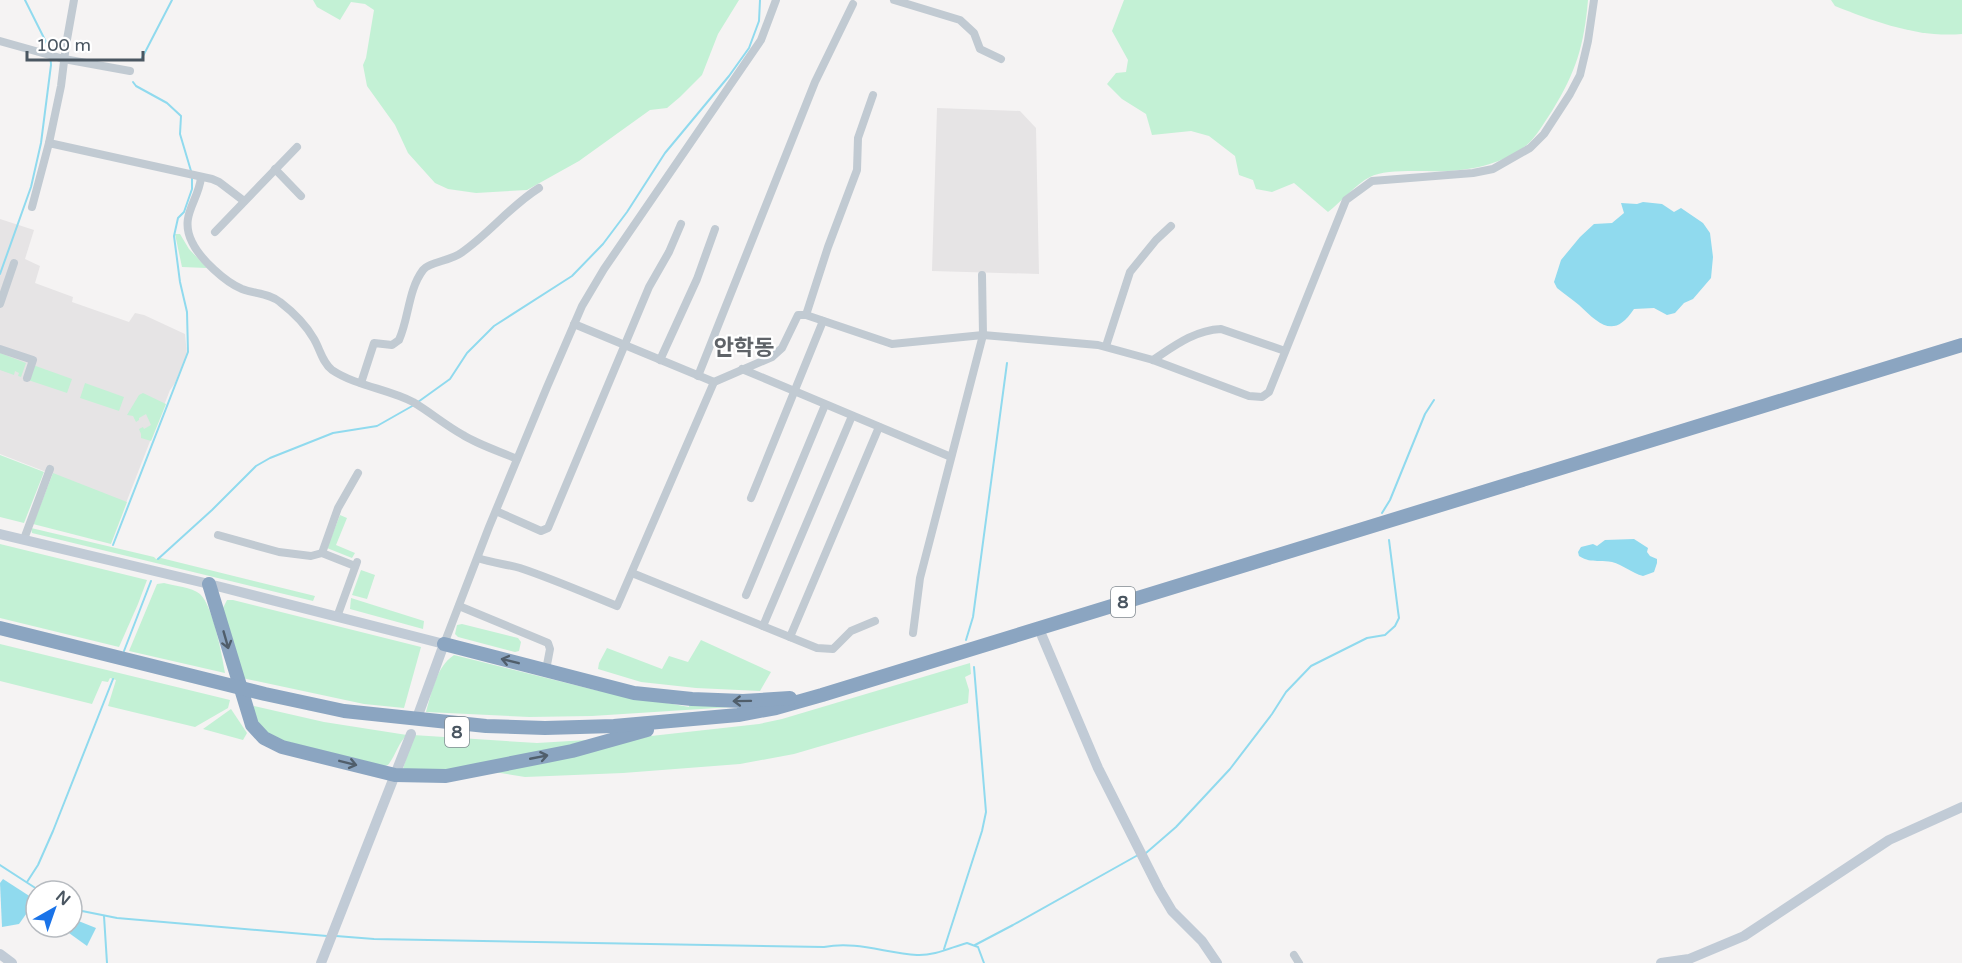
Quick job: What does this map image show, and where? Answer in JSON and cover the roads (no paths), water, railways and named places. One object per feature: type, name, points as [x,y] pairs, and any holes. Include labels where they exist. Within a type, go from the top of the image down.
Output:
[{"type":"highway","name":"8","points":[[267,698],[377,715],[486,726],[545,728],[614,726],[738,715],[776,708],[1962,345]]},
{"type":"highway","name":"8","points":[[0,637],[226,688],[344,719],[486,735],[548,735],[738,723],[825,703],[1962,354]]},
{"type":"highway","points":[[209,584],[252,725],[264,738],[282,747],[395,775],[446,776],[572,751],[648,730]]},
{"type":"highway","name":"8","points":[[0,628],[226,688]]},
{"type":"highway","points":[[444,644],[634,693],[743,701],[822,695]]},
{"type":"street","points":[[32,207],[49,143],[74,0]]},
{"type":"street","points":[[418,715],[496,511],[574,324],[604,269],[761,40],[776,0]]},
{"type":"street","points":[[894,0],[960,20],[974,33],[980,49],[1001,59]]},
{"type":"street","points":[[478,558],[488,562],[509,564],[617,606],[714,382],[772,357],[782,348],[798,315],[806,315],[892,344],[983,335],[1106,346],[1153,360],[1249,396],[1262,397],[1269,392],[1347,200],[1372,181],[1473,173],[1493,169],[1530,148],[1544,134],[1580,75],[1594,0]]},
{"type":"street","points":[[698,376],[815,82],[853,4]]},
{"type":"street","points":[[0,41],[50,56],[130,72]]},
{"type":"street","points":[[806,315],[828,247],[857,170],[858,138],[873,95]]},
{"type":"street","points":[[49,143],[219,182],[244,201]]},
{"type":"street","points":[[214,232],[297,147]]},
{"type":"street","points":[[275,170],[301,196]]},
{"type":"street","points":[[201,177],[200,188],[189,210],[187,229],[193,244],[225,279],[241,288],[268,295],[280,302],[305,326],[315,340],[323,360],[332,369],[415,404],[465,436],[517,459]]},
{"type":"street","points":[[361,383],[374,343],[392,345],[399,340],[414,291],[425,268],[462,253],[524,197],[539,188]]},
{"type":"street","points":[[496,511],[542,531],[548,528],[649,287],[669,252],[681,224]]},
{"type":"street","points":[[1106,346],[1130,272],[1156,240],[1171,226]]},
{"type":"street","points":[[660,360],[697,279],[715,229]]},
{"type":"street","points":[[0,304],[5,272],[14,263]]},
{"type":"street","points":[[913,633],[920,578],[983,335],[982,275]]},
{"type":"street","points":[[751,498],[822,321]]},
{"type":"street","points":[[574,324],[714,382]]},
{"type":"street","points":[[1153,360],[1193,335],[1211,329],[1221,329],[1285,351]]},
{"type":"street","points":[[0,349],[33,360],[27,378]]},
{"type":"street","points":[[742,369],[951,457]]},
{"type":"street","points":[[746,595],[825,405]]},
{"type":"street","points":[[763,626],[852,416]]},
{"type":"street","points":[[790,637],[879,427]]},
{"type":"street","points":[[24,540],[50,469]]},
{"type":"street","points":[[322,553],[338,508],[358,473]]},
{"type":"street","points":[[0,534],[444,644]]},
{"type":"street","points":[[218,535],[279,552],[311,556],[322,553],[356,564],[337,617]]},
{"type":"street","points":[[632,573],[817,648],[833,649],[851,631],[875,621]]},
{"type":"street","points":[[459,606],[548,643],[550,649],[546,670]]},
{"type":"street","points":[[1042,636],[1098,768],[1159,889],[1172,911],[1202,941],[1217,963]]},
{"type":"street","points":[[321,963],[411,734]]},
{"type":"street","points":[[1661,963],[1689,959],[1744,936],[1889,840],[1962,807]]},
{"type":"street","points":[[0,954],[12,963]]},
{"type":"street","points":[[1294,955],[1299,963]]},
{"type":"water","points":[[1621,203],[1662,204],[1674,212],[1681,208],[1703,223],[1710,233],[1713,257],[1711,278],[1693,299],[1684,303],[1675,313],[1667,315],[1654,308],[1634,309],[1620,324],[1607,326],[1600,323],[1557,288],[1554,282],[1561,260],[1594,224],[1612,223],[1624,213]]},
{"type":"water","points":[[1634,539],[1648,548],[1647,552],[1650,556],[1657,559],[1654,572],[1643,576],[1612,562],[1591,561],[1579,556],[1578,552],[1581,547],[1593,544],[1597,546],[1605,540]]},
{"type":"water","points":[[3,879],[24,893],[24,917],[19,924],[2,927],[0,883]]},
{"type":"water","points":[[84,923],[96,928],[87,946],[77,939],[84,939]]},
{"type":"waterway","points":[[0,274],[31,187],[41,143],[51,65],[50,50],[25,0]]},
{"type":"waterway","points":[[141,60],[172,0]]},
{"type":"waterway","points":[[418,402],[450,379],[467,353],[494,326],[572,276],[603,244],[627,212],[665,153],[729,76],[749,48],[759,21],[760,0]]},
{"type":"waterway","points":[[133,82],[136,86],[167,103],[181,116],[180,134],[191,171]]},
{"type":"waterway","points":[[113,545],[188,352],[187,312],[180,282],[174,236],[178,218],[184,212],[192,189],[192,176]]},
{"type":"waterway","points":[[966,640],[973,617],[1007,363]]},
{"type":"waterway","points":[[1382,513],[1390,500],[1425,414],[1434,400]]},
{"type":"waterway","points":[[158,559],[256,466],[270,458],[333,433],[377,426],[414,405]]},
{"type":"waterway","points":[[1146,853],[1176,827],[1230,769],[1286,692],[1311,666],[1367,638],[1385,635],[1395,626],[1399,618],[1389,540]]},
{"type":"waterway","points":[[124,651],[151,581]]},
{"type":"waterway","points":[[944,949],[986,812],[974,667]]},
{"type":"waterway","points":[[29,879],[38,865],[53,831],[113,679]]},
{"type":"waterway","points":[[975,945],[1138,855]]},
{"type":"waterway","points":[[0,865],[24,881]]},
{"type":"waterway","points":[[84,911],[117,918],[327,936]]},
{"type":"waterway","points":[[104,916],[107,963]]},
{"type":"waterway","points":[[336,936],[374,939],[824,947],[848,945],[917,955],[936,953],[967,943],[978,947],[984,963]]},
{"type":"district","name":"안학동","points":[[744,347]]}]
